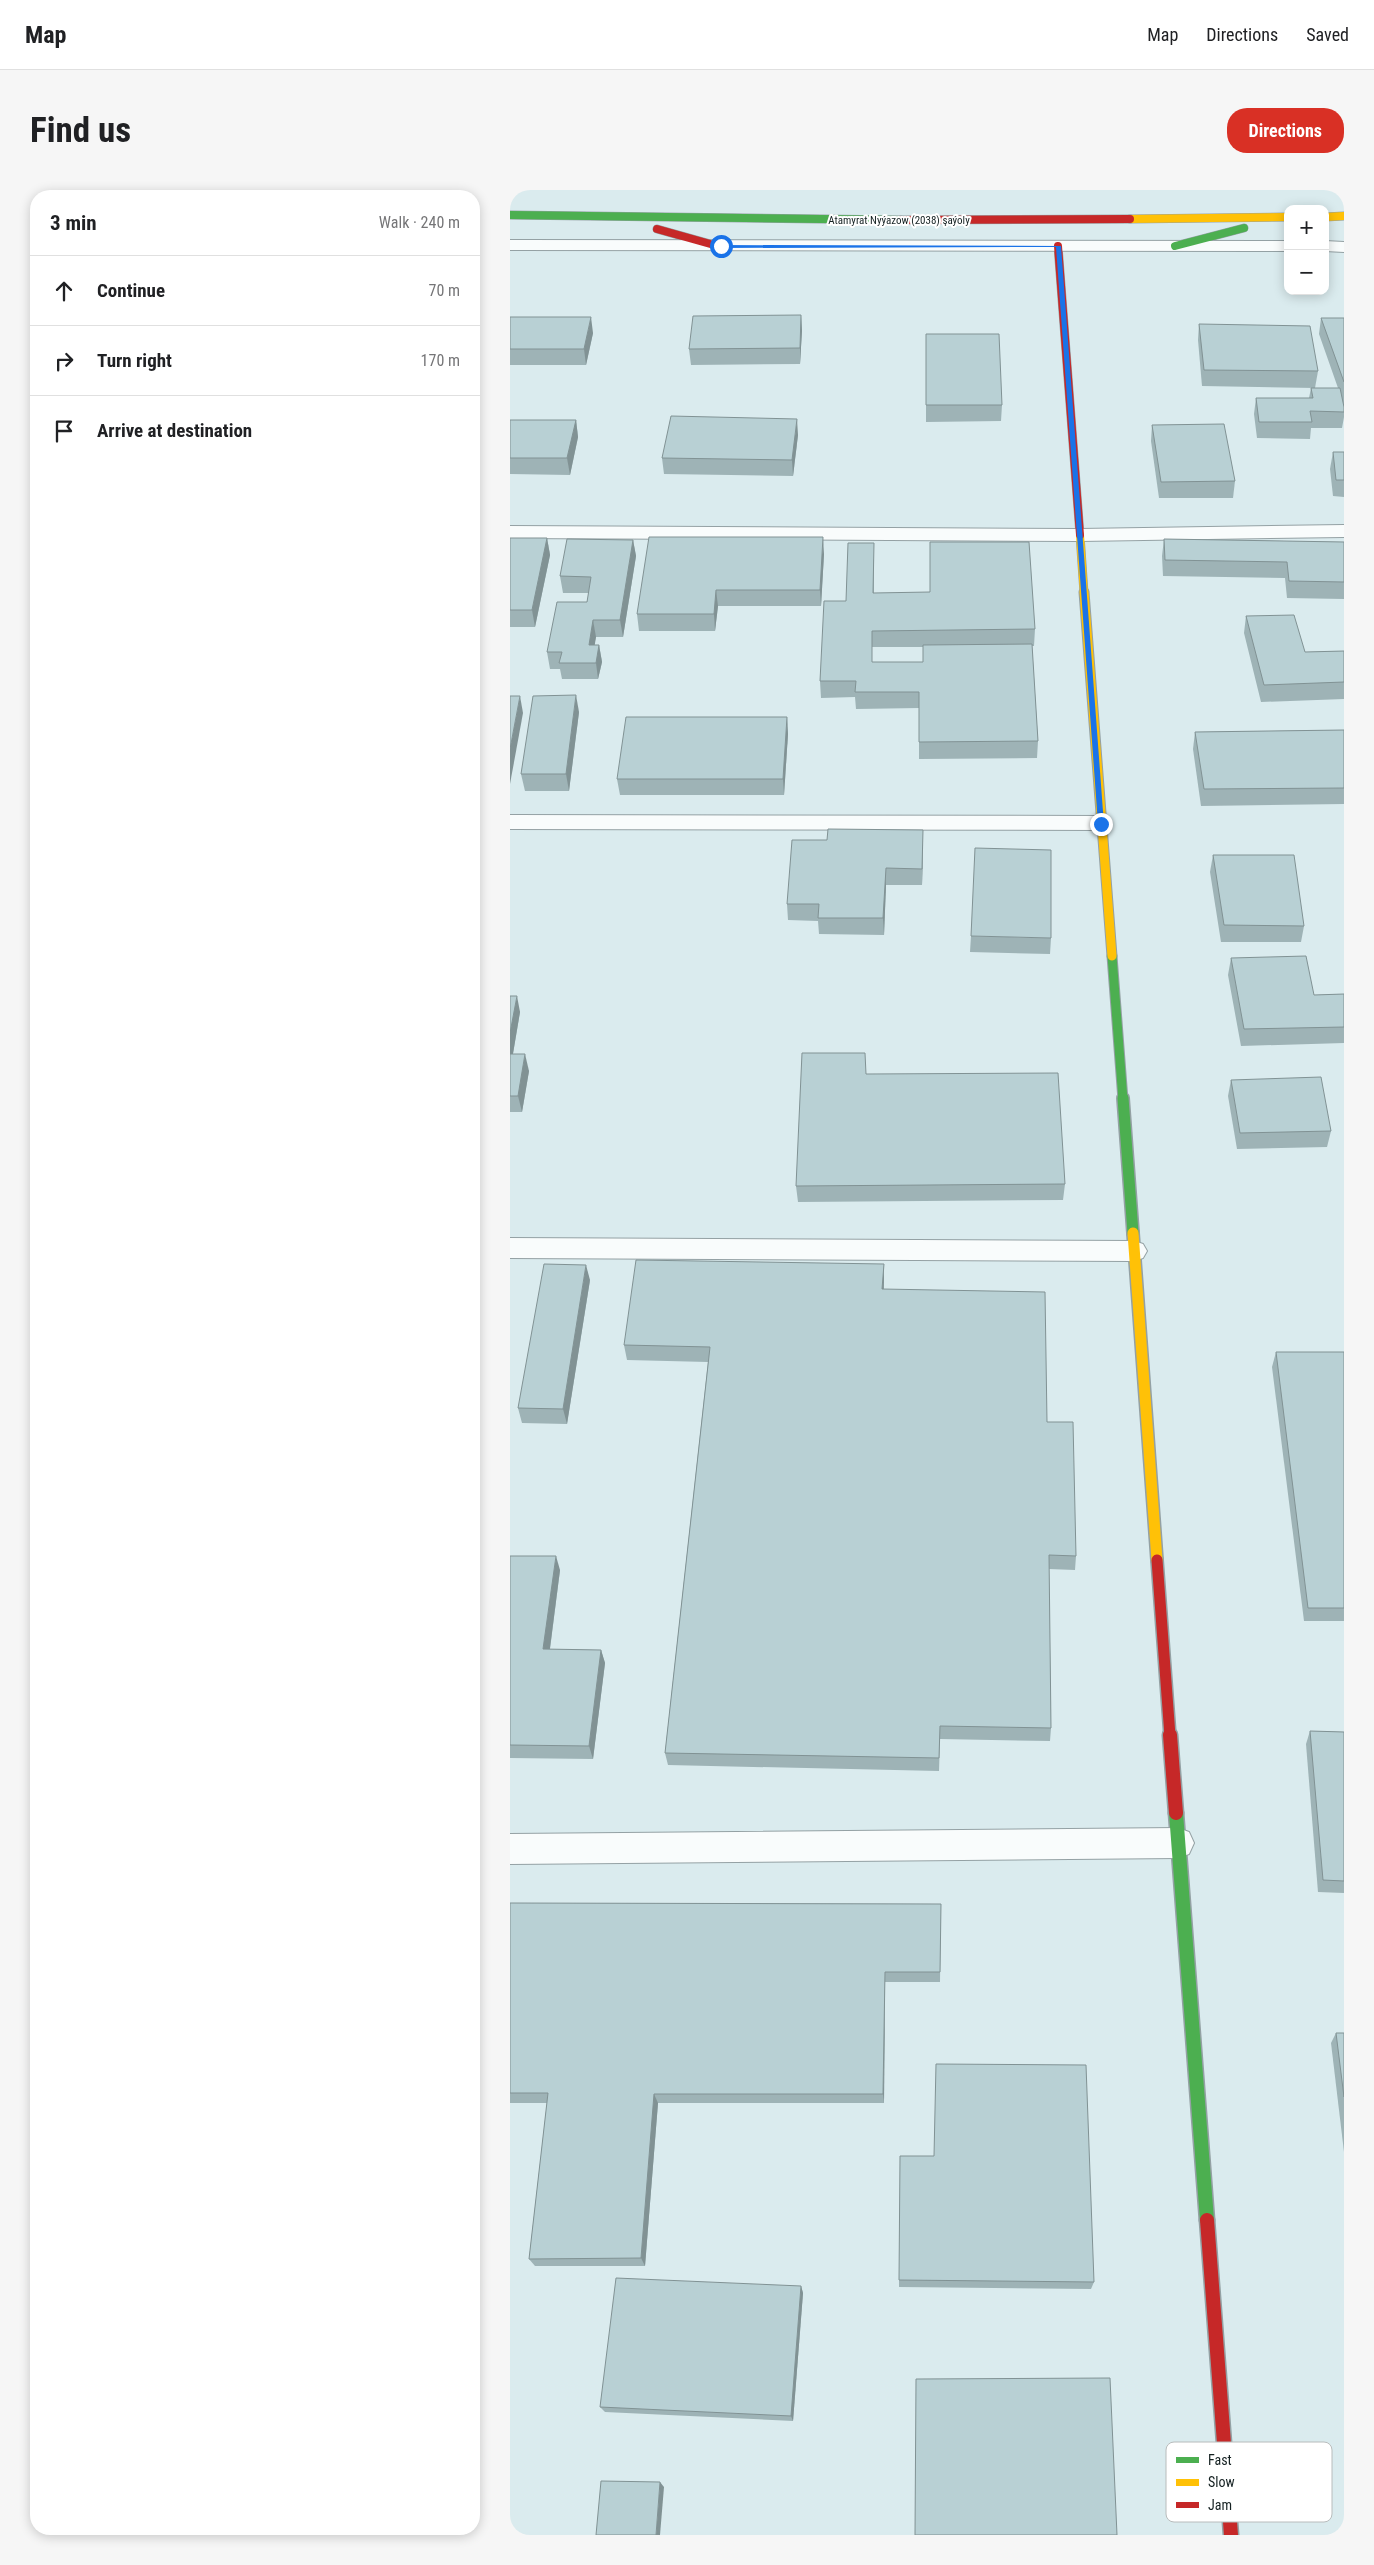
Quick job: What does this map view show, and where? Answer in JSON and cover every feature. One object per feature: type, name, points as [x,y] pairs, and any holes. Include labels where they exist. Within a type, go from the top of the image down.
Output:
[{"type":"street","name":"Atamyrat Nyýazow (2038) şaýoly","points":[[510,215],[619,218],[1053,220],[1284,217]]},
{"type":"street","points":[[1329,217],[1344,216]]},
{"type":"street","points":[[619,218],[721,246]]},
{"type":"street","points":[[1175,246],[1284,218]]},
{"type":"street","points":[[510,245],[1284,246]]},
{"type":"street","points":[[1058,246],[1224,2442]]},
{"type":"street","points":[[1329,246],[1344,246]]},
{"type":"street","points":[[510,532],[1080,535],[1344,531]]},
{"type":"street","points":[[510,822],[1101,824]]},
{"type":"street","points":[[510,1248],[1134,1251]]},
{"type":"street","points":[[510,1849],[1178,1844]]},
{"type":"street","points":[[1230,2522],[1231,2535]]},
{"type":"building","points":[[801,315],[800,348],[689,349],[693,316]]},
{"type":"building","points":[[510,317],[591,317],[584,349],[510,349]]},
{"type":"building","points":[[1321,318],[1344,318],[1344,382]]},
{"type":"building","points":[[1199,324],[1310,326],[1318,371],[1204,370]]},
{"type":"building","points":[[926,334],[999,334],[1002,405],[926,405]]},
{"type":"building","points":[[1311,388],[1340,388],[1344,412],[1310,411],[1312,422],[1259,422],[1256,398],[1313,398]]},
{"type":"building","points":[[671,416],[797,419],[792,460],[662,458]]},
{"type":"building","points":[[510,420],[576,420],[567,458],[510,458]]},
{"type":"building","points":[[1224,424],[1235,481],[1161,482],[1152,425]]},
{"type":"building","points":[[1333,452],[1344,452],[1344,480],[1336,480]]},
{"type":"building","points":[[649,537],[823,537],[820,590],[716,590],[714,614],[637,614]]},
{"type":"building","points":[[510,538],[547,538],[532,610],[510,610]]},
{"type":"building","points":[[567,539],[633,540],[620,620],[593,620],[589,645],[599,645],[596,663],[559,663],[562,652],[547,652],[557,602],[587,602],[591,577],[560,576]]},
{"type":"building","points":[[1164,539],[1344,542],[1344,582],[1289,581],[1287,562],[1165,560]]},
{"type":"building","points":[[930,542],[1029,542],[1035,629],[872,631],[872,662],[923,662],[923,645],[1032,644],[1038,741],[919,742],[919,692],[855,692],[856,681],[820,681],[824,601],[846,601],[848,543],[874,543],[873,593],[930,592]]},
{"type":"building","points":[[1294,615],[1305,652],[1344,651],[1344,682],[1264,685],[1246,616]]},
{"type":"building","points":[[576,695],[566,774],[521,774],[533,696]]},
{"type":"building","points":[[510,696],[520,696],[510,749]]},
{"type":"building","points":[[626,717],[787,717],[783,779],[617,779]]},
{"type":"building","points":[[1344,730],[1344,788],[1204,789],[1195,732]]},
{"type":"building","points":[[828,829],[923,830],[922,869],[886,868],[883,918],[818,918],[819,904],[787,904],[792,840],[827,840]]},
{"type":"building","points":[[975,848],[1051,850],[1051,938],[971,936]]},
{"type":"building","points":[[1213,855],[1294,855],[1304,926],[1224,925]]},
{"type":"building","points":[[1306,956],[1314,995],[1344,994],[1344,1027],[1244,1029],[1231,958]]},
{"type":"building","points":[[510,996],[517,996],[510,1033]]},
{"type":"building","points":[[802,1053],[865,1053],[866,1074],[1058,1073],[1065,1184],[796,1186]]},
{"type":"building","points":[[510,1054],[525,1054],[518,1096],[510,1096]]},
{"type":"building","points":[[1321,1077],[1331,1131],[1240,1133],[1231,1080]]},
{"type":"building","points":[[636,1260],[884,1264],[882,1289],[1045,1292],[1047,1422],[1073,1422],[1076,1556],[1049,1555],[1051,1728],[940,1726],[939,1758],[665,1753],[710,1347],[624,1345]]},
{"type":"building","points":[[544,1264],[586,1265],[563,1409],[518,1408]]},
{"type":"building","points":[[1276,1352],[1344,1352],[1344,1608],[1308,1608]]},
{"type":"building","points":[[510,1556],[556,1556],[543,1649],[601,1650],[589,1746],[510,1745]]},
{"type":"building","points":[[1310,1731],[1344,1732],[1344,1881],[1323,1880]]},
{"type":"building","points":[[510,1903],[941,1904],[940,1972],[885,1972],[883,2094],[654,2094],[641,2258],[529,2259],[548,2093],[510,2093]]},
{"type":"building","points":[[1336,2033],[1344,2033],[1344,2097]]},
{"type":"building","points":[[936,2064],[1086,2065],[1094,2282],[899,2280],[900,2156],[934,2156]]},
{"type":"building","points":[[616,2278],[801,2286],[791,2416],[600,2407]]},
{"type":"building","points":[[1110,2378],[1117,2535],[915,2535],[916,2379]]},
{"type":"building","points":[[601,2481],[660,2482],[656,2535],[596,2535]]},
{"type":"traffic: fast","points":[[510,215],[901,220]]},
{"type":"traffic: fast","points":[[1175,246],[1244,228]]},
{"type":"traffic: fast","points":[[1112,956],[1133,1233]]},
{"type":"traffic: fast","points":[[1176,1813],[1207,2220]]},
{"type":"traffic: slow","points":[[1329,217],[1344,216]]},
{"type":"traffic: slow","points":[[1130,219],[1284,217]]},
{"type":"traffic: slow","points":[[1080,535],[1112,956]]},
{"type":"traffic: slow","points":[[1133,1233],[1157,1560]]},
{"type":"traffic: jam","points":[[901,220],[1130,219]]},
{"type":"traffic: jam","points":[[657,229],[721,247]]},
{"type":"traffic: jam","points":[[1058,246],[1080,535]]},
{"type":"traffic: jam","points":[[1157,1560],[1176,1813]]},
{"type":"traffic: jam","points":[[1207,2220],[1224,2442]]},
{"type":"traffic: jam","points":[[1230,2522],[1231,2535]]},
{"type":"route","points":[[721,246],[1058,246],[1101,824]]}]
